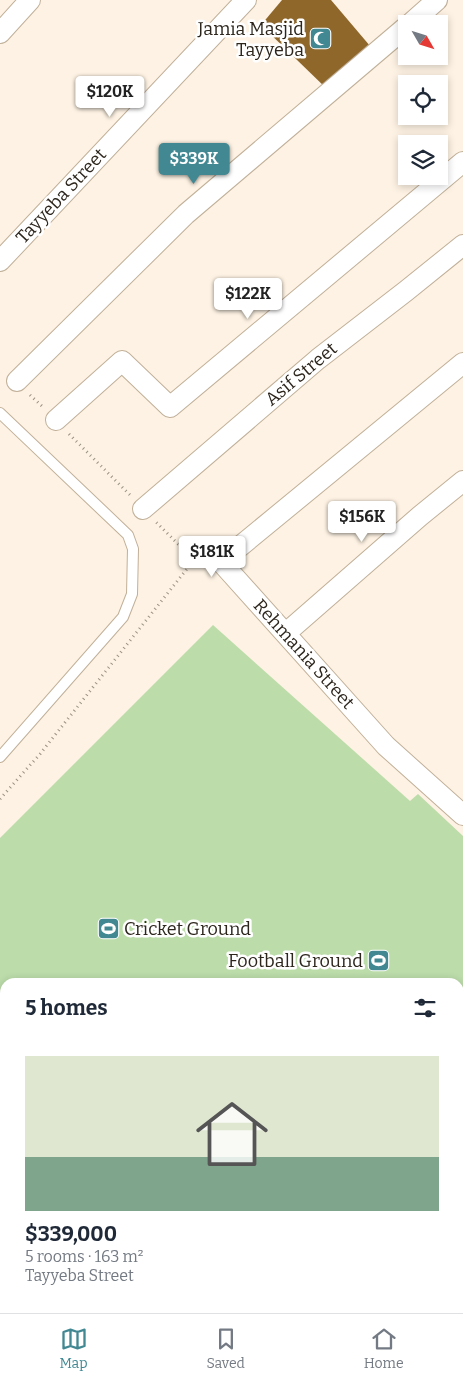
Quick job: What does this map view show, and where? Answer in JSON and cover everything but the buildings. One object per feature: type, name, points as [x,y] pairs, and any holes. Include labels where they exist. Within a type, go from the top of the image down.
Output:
[{"type":"street","points":[[0,33],[30,0]]},
{"type":"street","name":"Tayyeba Street","points":[[0,262],[246,0]]},
{"type":"street","points":[[420,15],[437,0]]},
{"type":"street","points":[[17,381],[186,214],[398,34]]},
{"type":"street","points":[[56,420],[122,361],[170,408],[463,162]]},
{"type":"street","name":"Asif Street","points":[[143,509],[318,359],[463,244]]},
{"type":"street","name":"Rehmania Street","points":[[463,363],[221,562],[386,746],[463,815]]},
{"type":"street","points":[[286,633],[463,481]]},
{"type":"lane","points":[[0,412],[128,535],[133,549],[132,594],[122,617],[0,757]]},
{"type":"path","points":[[0,799],[40,754],[194,560],[17,381]]},
{"type":"green space","points":[[213,625],[410,801],[418,794],[463,836],[463,978],[0,978],[0,838]]},
{"type":"place","name":"Jamia Masjid Tayyeba","points":[[320,39]]},
{"type":"place","name":"Cricket Ground","points":[[108,929]]},
{"type":"place","name":"Football Ground","points":[[379,961]]}]
